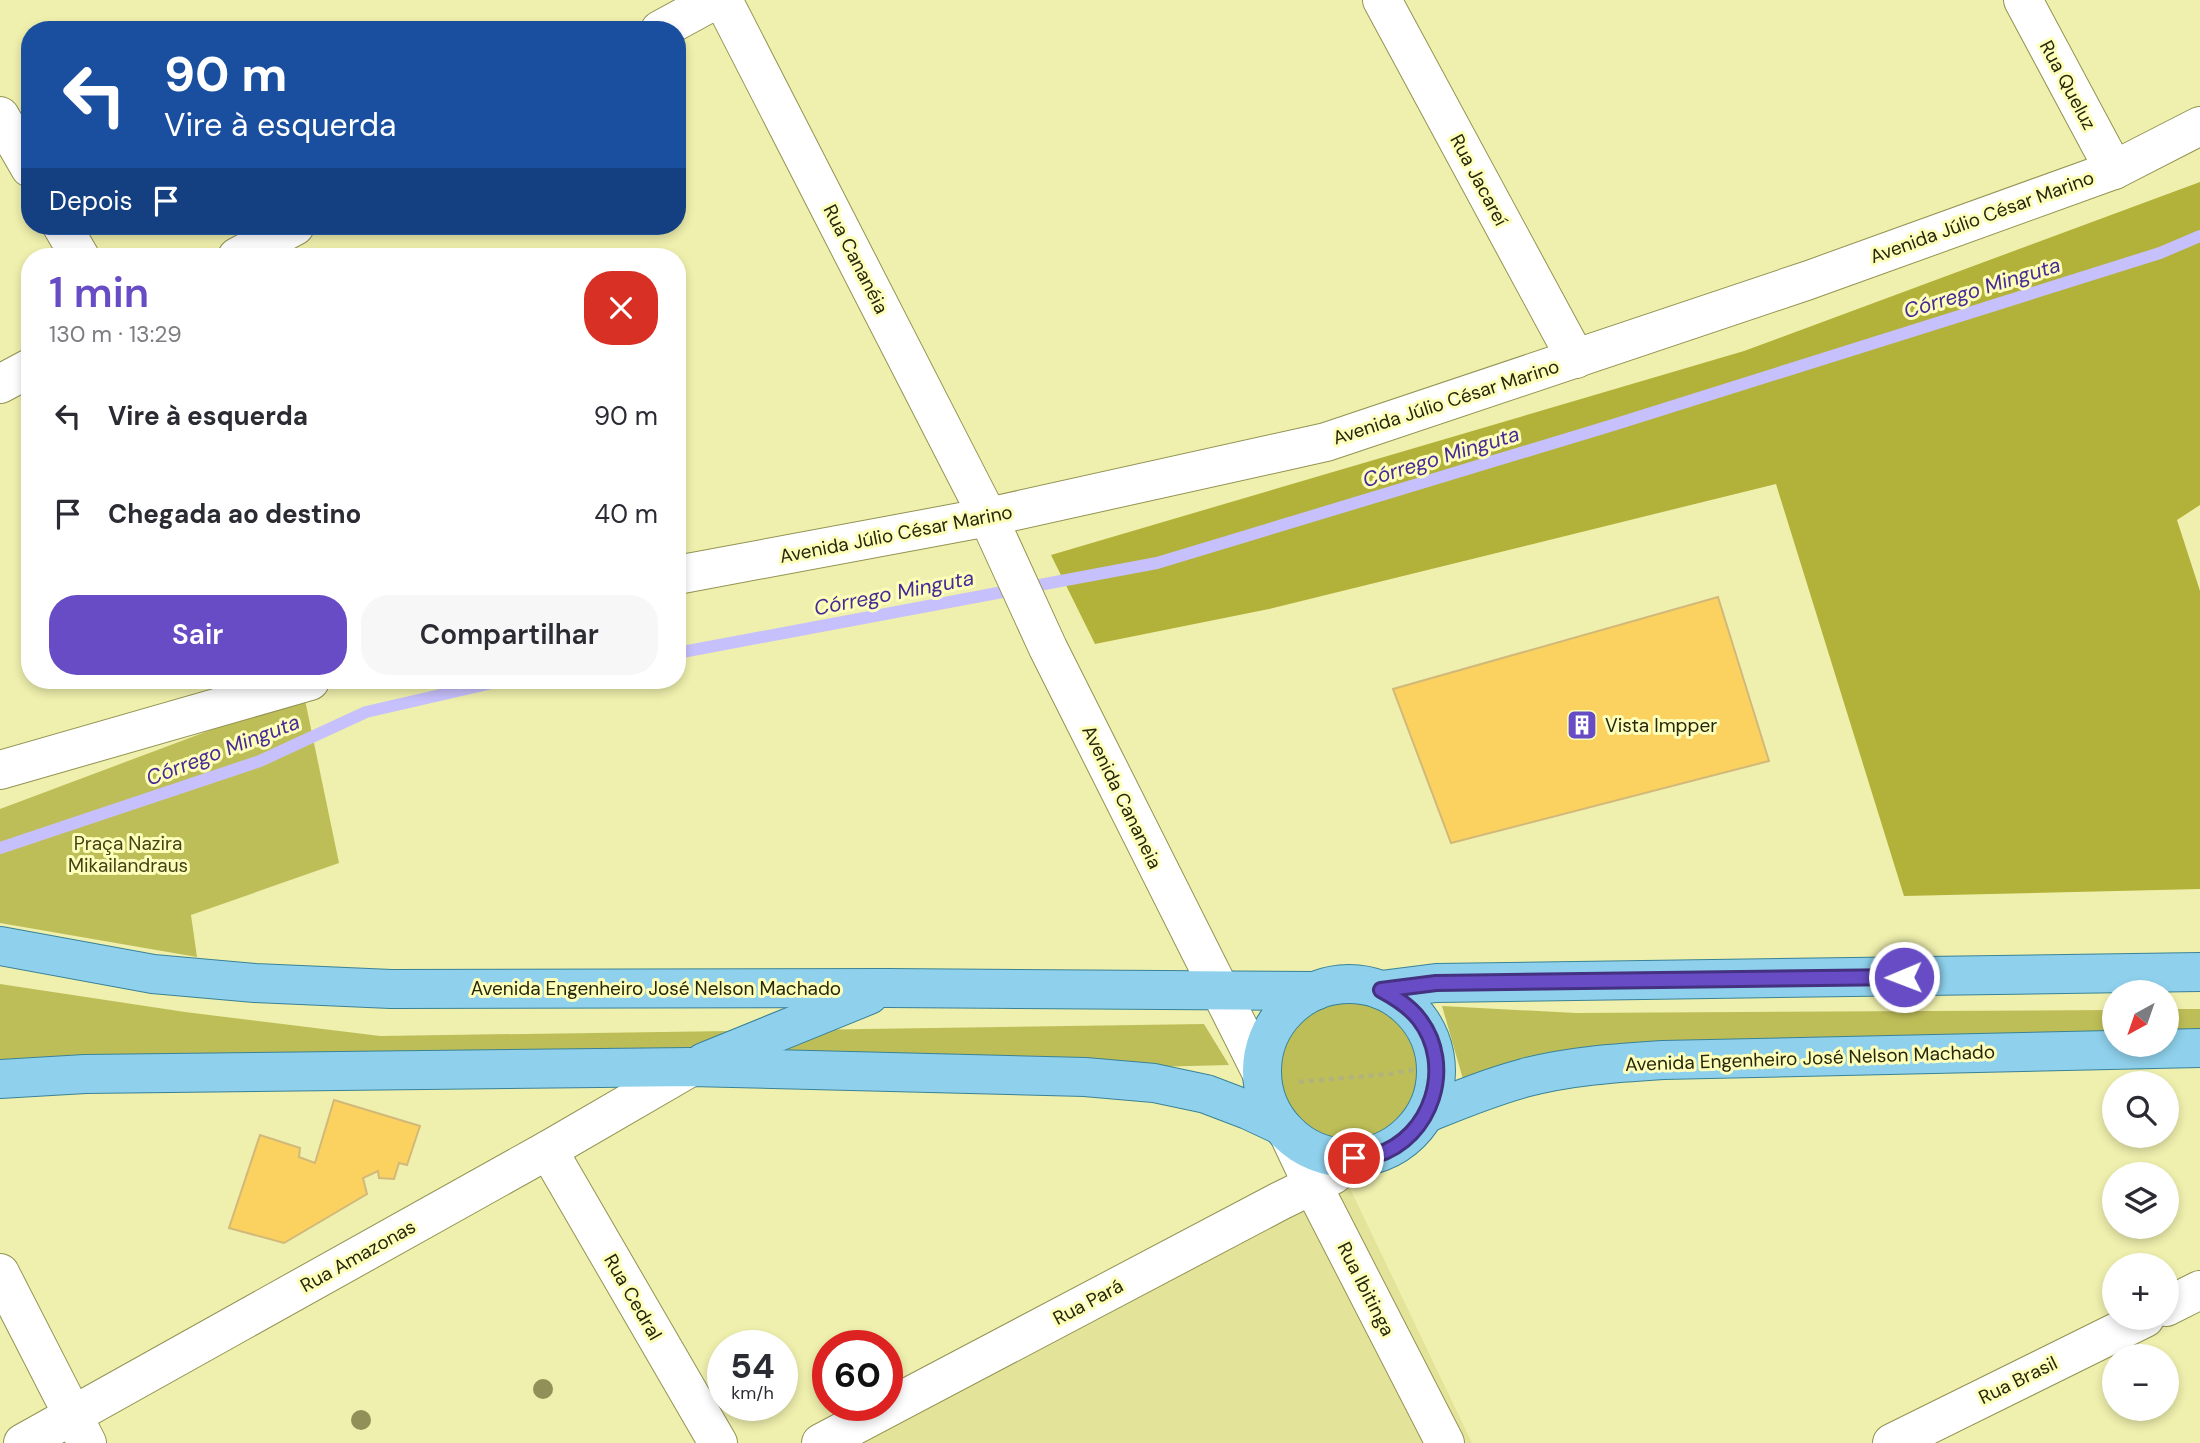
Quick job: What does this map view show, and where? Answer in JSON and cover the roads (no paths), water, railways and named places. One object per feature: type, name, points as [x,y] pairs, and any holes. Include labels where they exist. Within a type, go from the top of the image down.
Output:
[{"type":"main road","name":"Avenida Engenheiro José Nelson Machado","points":[[0,946],[153,974],[256,984],[391,989],[1315,991],[1337,985],[1359,985],[1381,990]]},
{"type":"main road","points":[[1381,990],[1436,983],[2200,972]]},
{"type":"main road","points":[[691,1067],[887,988]]},
{"type":"main road","points":[[0,1079],[85,1074],[691,1067],[1085,1077],[1154,1083],[1206,1094],[1248,1110],[1284,1129],[1308,1148],[1331,1157],[1354,1158],[1376,1155],[1397,1145],[1414,1131],[1427,1113],[1435,1090],[1437,1065],[1431,1041],[1420,1020],[1403,1002],[1381,990]]},
{"type":"main road","points":[[1284,1129],[1271,1109],[1263,1079],[1265,1048],[1276,1024],[1293,1004],[1315,991]]},
{"type":"main road","name":"Avenida Engenheiro José Nelson Machado","points":[[1427,1113],[1476,1093],[1525,1078],[1605,1063],[1663,1059],[2200,1048]]},
{"type":"street","points":[[676,21],[715,0]]},
{"type":"street","name":"Rua Cananéia","points":[[723,0],[988,517]]},
{"type":"street","name":"Rua Jacareí","points":[[1382,0],[1576,359]]},
{"type":"street","name":"Rua Queluz","points":[[2022,0],[2114,170]]},
{"type":"street","points":[[0,116],[21,152]]},
{"type":"street","name":"Avenida Júlio César Marino","points":[[686,573],[988,517],[1326,442],[1809,280],[2114,170],[2196,126]]},
{"type":"street","points":[[254,248],[278,235]]},
{"type":"street","points":[[0,384],[21,373]]},
{"type":"street","name":"Avenida Cananeia","points":[[988,517],[1048,648],[1263,1079]]},
{"type":"street","points":[[0,770],[276,689]]},
{"type":"street","name":"Rua Amazonas","points":[[23,1443],[80,1429],[691,1067]]},
{"type":"street","name":"Rua Ibitinga","points":[[1284,1129],[1445,1443]]},
{"type":"street","name":"Rua Cedral","points":[[548,1150],[718,1443]]},
{"type":"street","name":"Rua Pará","points":[[821,1443],[1333,1175],[1354,1158]]},
{"type":"street","points":[[0,1273],[80,1429]]},
{"type":"street","points":[[2179,1300],[2200,1290]]},
{"type":"street","name":"Rua Brasil","points":[[1892,1443],[2121,1330]]},
{"type":"waterway","name":"Córrego Minguta","points":[[686,651],[1157,563],[1613,425],[2160,253],[2200,236]]},
{"type":"waterway","name":"Córrego Minguta","points":[[0,848],[260,761],[366,712],[466,689]]},
{"type":"place","name":"Vista Impper","points":[[1582,725]]},
{"type":"park label","name":"Praça Nazira Mikailandraus","points":[[128,854]]}]
